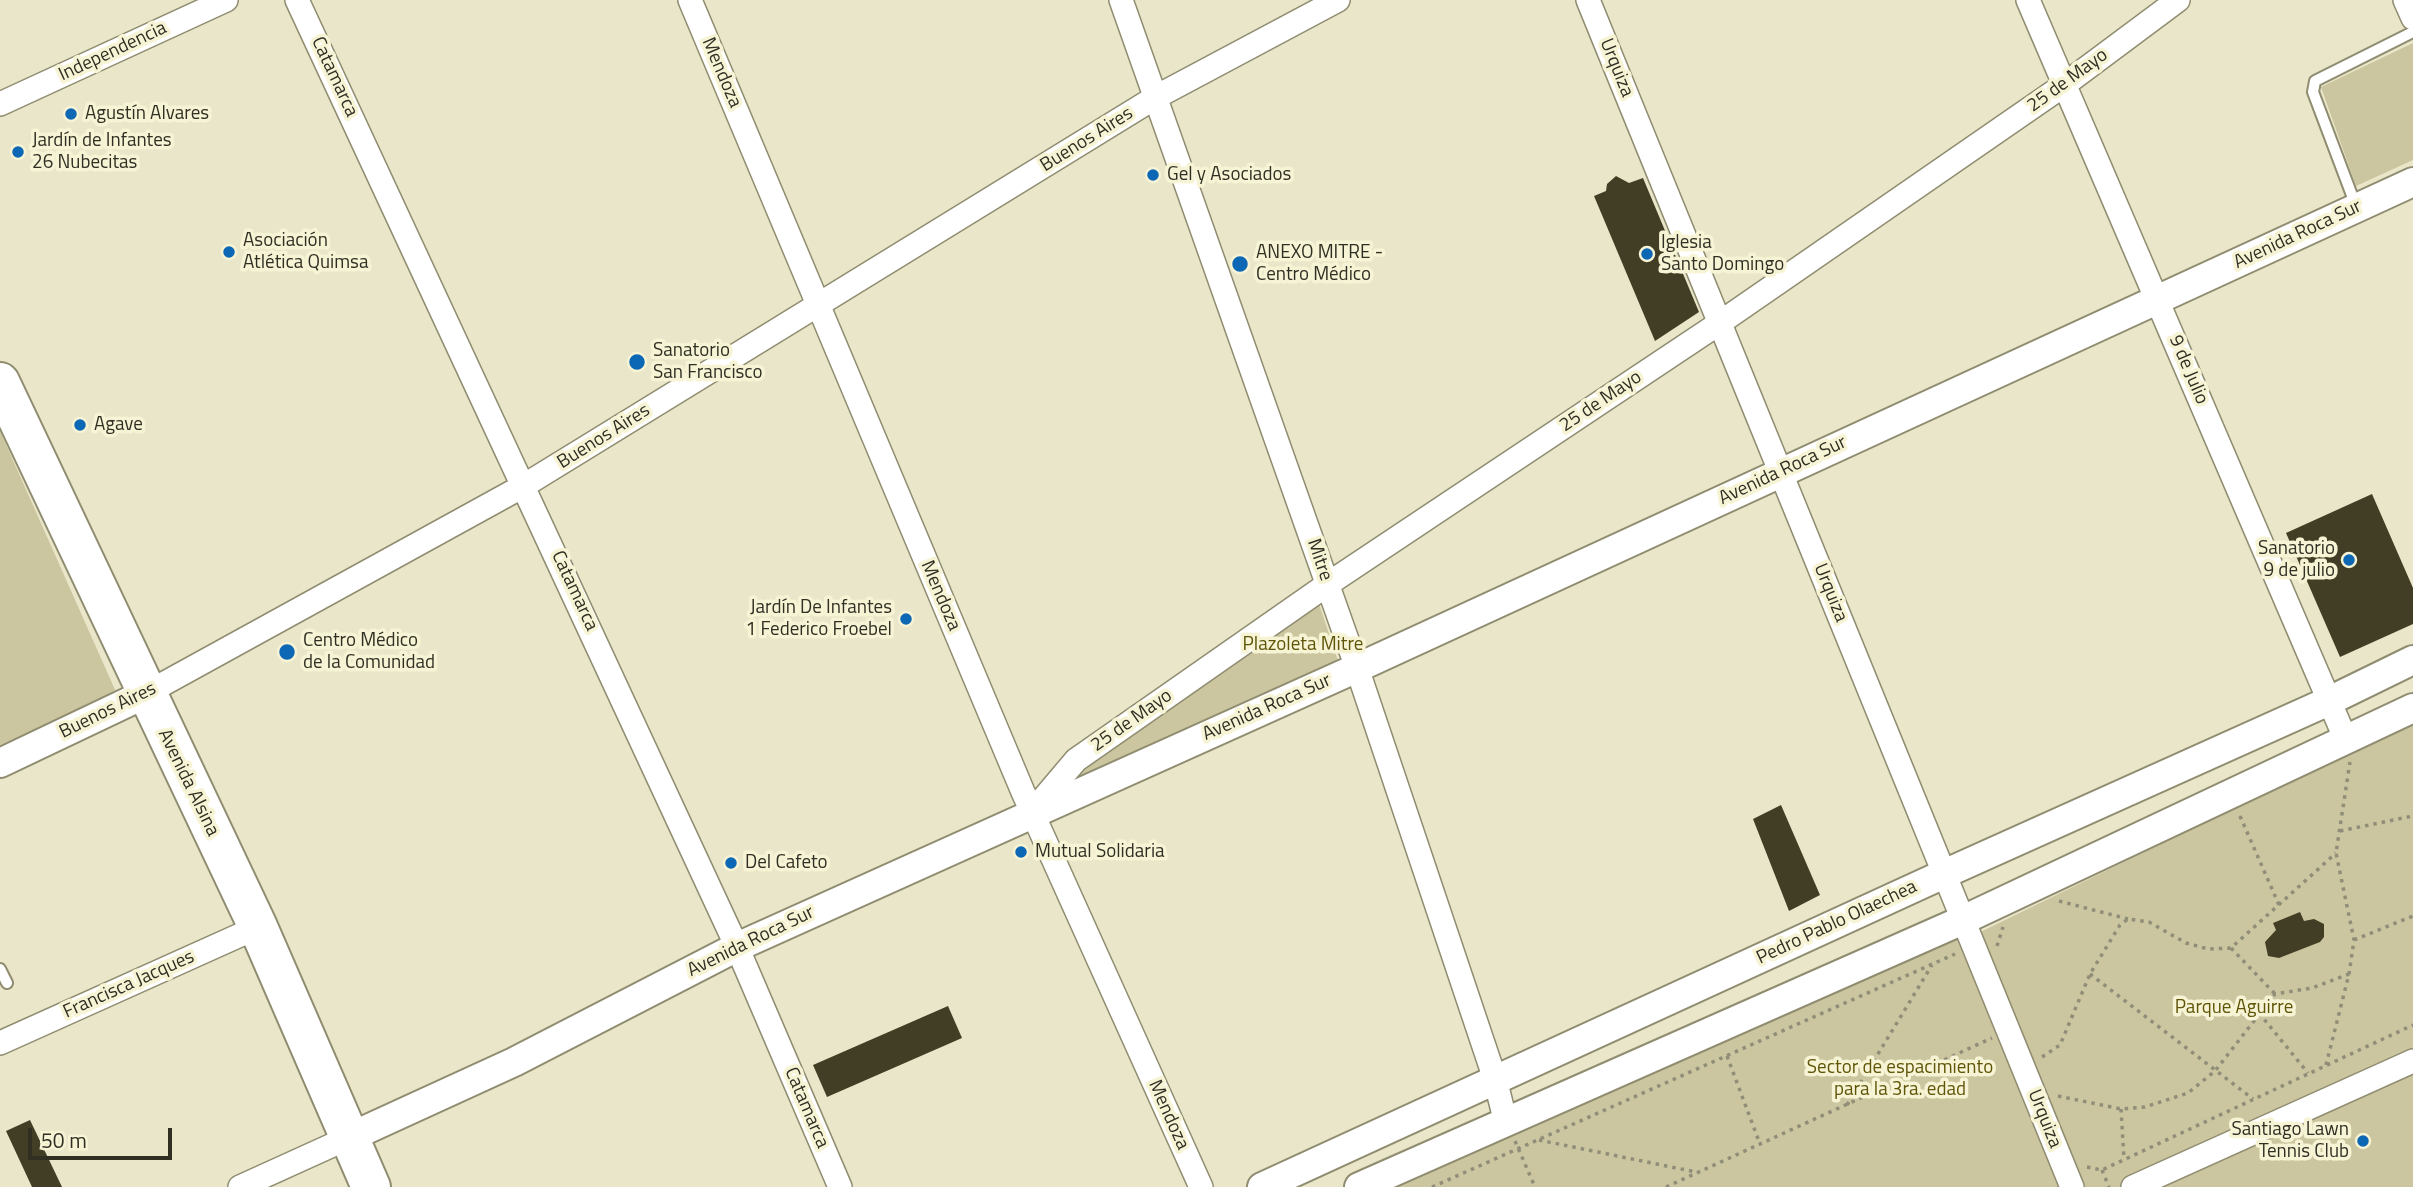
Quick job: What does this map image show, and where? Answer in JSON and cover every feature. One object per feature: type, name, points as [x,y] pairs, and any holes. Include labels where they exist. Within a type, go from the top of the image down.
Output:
[{"type":"highway","name":"Avenida Alsina","points":[[0,382],[145,694],[258,927],[371,1187]]},
{"type":"street","name":"Independencia","points":[[0,104],[226,0]]},
{"type":"street","name":"Catamarca","points":[[297,0],[525,485],[737,947],[840,1187]]},
{"type":"street","name":"Mendoza","points":[[690,0],[1032,813],[1201,1187]]},
{"type":"street","name":"Mitre","points":[[1121,0],[1357,668],[1495,1079],[1506,1124]]},
{"type":"street","name":"Buenos Aires","points":[[0,763],[145,694],[525,485],[1156,97],[1338,0]]},
{"type":"street","name":"Urquiza","points":[[1588,0],[2072,1187]]},
{"type":"street","name":"9 de Julio","points":[[2028,0],[2353,754]]},
{"type":"street","name":"25 de Mayo","points":[[1032,813],[1076,760],[1328,584],[1721,322],[2064,85],[2178,0]]},
{"type":"street","points":[[2405,0],[2413,18]]},
{"type":"street","name":"Avenida Roca Sur","points":[[240,1187],[514,1062],[737,947],[1357,668],[2413,182]]},
{"type":"street","name":"Pedro Pablo Olaechea","points":[[1262,1187],[1944,874],[2329,701],[2413,660]]},
{"type":"street","points":[[1359,1187],[1968,933],[2353,754],[2413,708]]},
{"type":"street","name":"Francisca Jacques","points":[[0,1043],[258,927]]},
{"type":"street","points":[[2133,1187],[2413,1061]]},
{"type":"lane","points":[[2357,208],[2313,92],[2315,81],[2413,32]]},
{"type":"lane","points":[[0,969],[7,984]]},
{"type":"path","points":[[2337,769],[2353,754]]},
{"type":"path","points":[[2326,1065],[2350,974],[2354,940],[2336,853],[2353,754]]},
{"type":"path","points":[[2251,809],[2239,814],[2279,905]]},
{"type":"path","points":[[2339,831],[2413,816]]},
{"type":"path","points":[[2064,894],[2052,900],[2149,922],[2186,943],[2208,949],[2231,948],[2336,853]]},
{"type":"path","points":[[2354,940],[2413,916]]},
{"type":"path","points":[[2036,1046],[2041,1058],[2060,1045],[2090,974],[2120,925],[2128,919]]},
{"type":"path","points":[[1997,947],[2004,926]]},
{"type":"path","points":[[1847,1105],[1933,964],[1968,933],[1999,936]]},
{"type":"path","points":[[2231,948],[2275,993]]},
{"type":"path","points":[[1432,1187],[1933,964]]},
{"type":"path","points":[[2090,974],[2253,1099]]},
{"type":"path","points":[[2060,1107],[2056,1095],[2121,1109],[2146,1107],[2188,1093],[2216,1070],[2275,993],[2312,988],[2350,974]]},
{"type":"path","points":[[2259,1013],[2308,1073]]},
{"type":"path","points":[[2083,1163],[2089,1169],[2102,1170],[2413,1025]]},
{"type":"path","points":[[1666,1187],[1992,1038]]},
{"type":"path","points":[[1727,1056],[1760,1144]]},
{"type":"path","points":[[2121,1109],[2124,1160]]},
{"type":"path","points":[[1506,1124],[1535,1187]]},
{"type":"path","points":[[1538,1140],[1698,1172]]},
{"type":"path","points":[[2102,1170],[2109,1187]]},
{"type":"green space","points":[[2413,43],[2413,160],[2356,186],[2321,87]]},
{"type":"green space","points":[[0,431],[116,692],[0,745]]},
{"type":"green space","name":"Plazoleta Mitre","points":[[1318,601],[1338,661],[1066,785],[1097,755]]},
{"type":"green space","name":"Parque Aguirre","points":[[2413,721],[2413,1187],[1396,1187],[1958,934],[1962,941]]},
{"type":"building","name":"Iglesia Santo Domingo","points":[[1616,176],[1629,183],[1643,178],[1699,312],[1655,341],[1594,196],[1606,191],[1607,184]]},
{"type":"building","name":"Sanatorio 9 de julio","points":[[2372,494],[2413,588],[2413,624],[2340,657],[2286,533]]},
{"type":"building","points":[[1781,805],[1820,895],[1789,911],[1753,819]]},
{"type":"building","points":[[2300,912],[2304,921],[2314,919],[2324,924],[2324,937],[2320,942],[2279,958],[2268,956],[2265,942],[2276,930],[2273,923]]},
{"type":"building","points":[[948,1006],[962,1038],[827,1097],[813,1065]]},
{"type":"building","points":[[30,1120],[62,1187],[32,1187],[6,1131]]},
{"type":"place","name":"Agustín Alvares","points":[[71,114]]},
{"type":"place","name":"Jardín de Infantes 26 Nubecitas","points":[[18,152]]},
{"type":"place","name":"Gel y Asociados","points":[[1153,175]]},
{"type":"place","name":"Asociación Atlética Quimsa","points":[[229,252]]},
{"type":"place","name":"Iglesia Santo Domingo","points":[[1647,254]]},
{"type":"place","name":"ANEXO MITRE - Centro Médico","points":[[1240,264]]},
{"type":"place","name":"Sanatorio San Francisco","points":[[637,362]]},
{"type":"place","name":"Agave","points":[[80,425]]},
{"type":"place","name":"Sanatorio 9 de julio","points":[[2349,560]]},
{"type":"place","name":"Jardín De Infantes 1 Federico Froebel","points":[[906,619]]},
{"type":"place","name":"Centro Médico de la Comunidad","points":[[287,652]]},
{"type":"place","name":"Mutual Solidaria","points":[[1021,852]]},
{"type":"place","name":"Del Cafeto","points":[[731,863]]},
{"type":"place","name":"Santiago Lawn Tennis Club","points":[[2363,1141]]},
{"type":"park label","name":"Sector de espacimiento para la 3ra. edad","points":[[1900,1079]]}]
